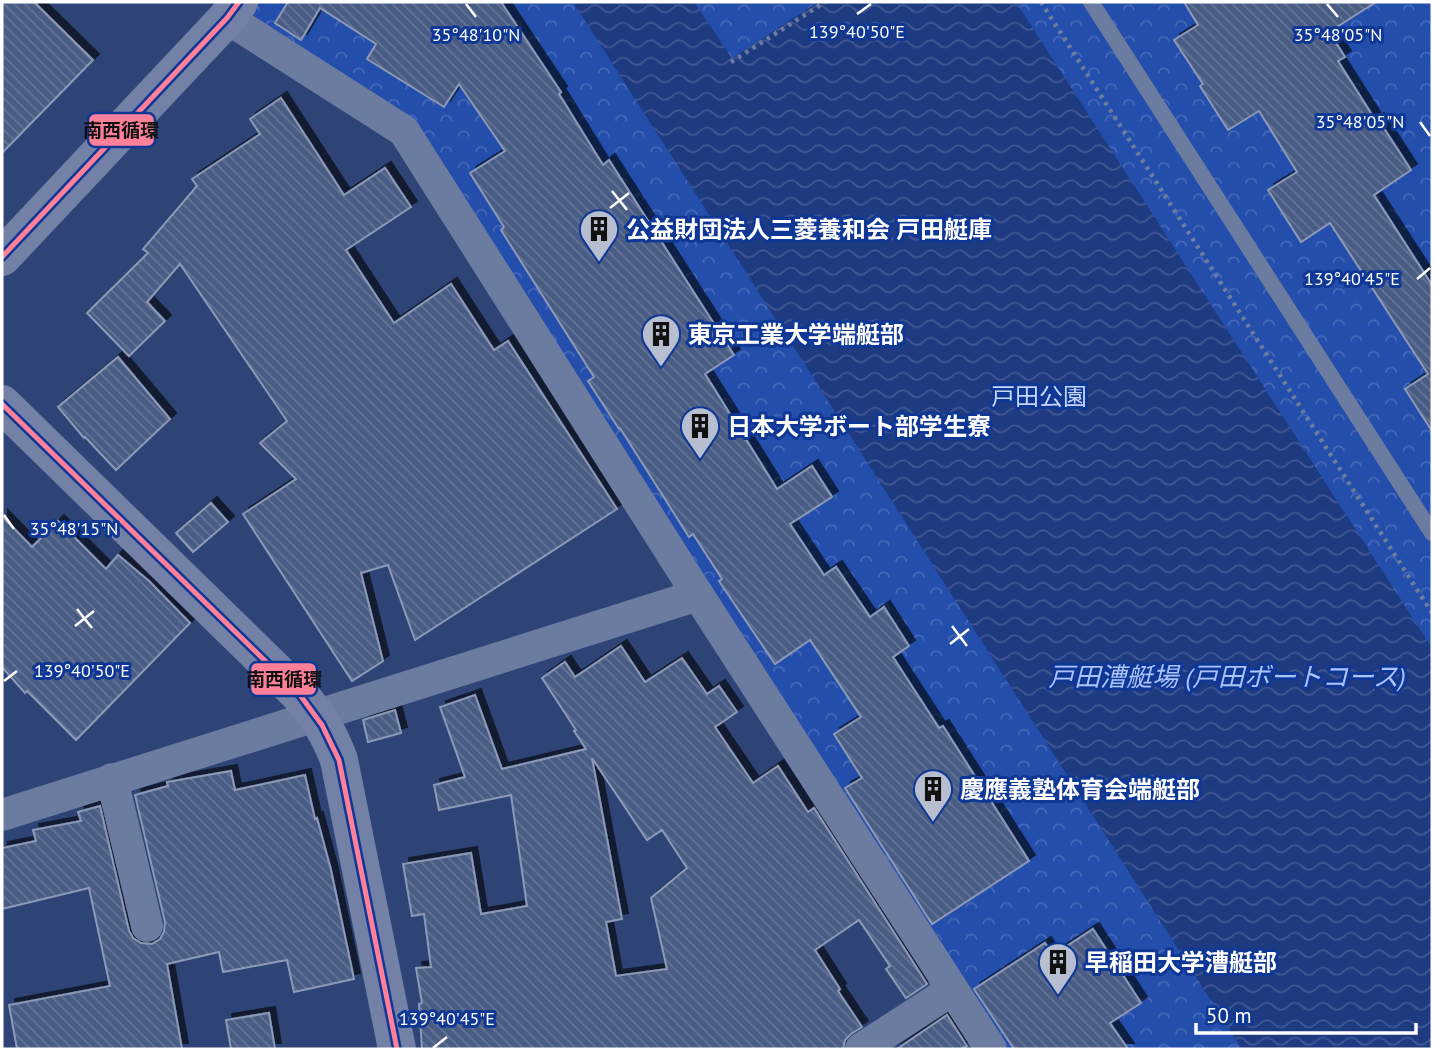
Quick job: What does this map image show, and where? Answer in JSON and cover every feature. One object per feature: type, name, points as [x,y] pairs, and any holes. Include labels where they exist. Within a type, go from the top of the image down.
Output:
[{"type":"street","points":[[2,257],[233,10],[404,131],[698,595],[991,1049]]},
{"type":"street","points":[[2,404],[300,695],[326,728],[339,760],[397,1049]]},
{"type":"street","points":[[2,815],[698,595]]},
{"type":"street","points":[[113,779],[147,926]]},
{"type":"street","points":[[861,1049],[952,990]]},
{"type":"lane","points":[[1091,2],[1432,533]]},
{"type":"path","points":[[731,62],[825,2]]},
{"type":"path","points":[[1041,2],[1432,613]]},
{"type":"green space","name":"戸田公園","points":[[237,2],[1432,2],[1432,1049],[991,1049],[404,131],[227,18]]},
{"type":"water","name":"戸田漕艇場 (戸田ボートコース)","points":[[573,2],[694,2],[732,58],[818,2],[1016,2],[1432,648],[1432,1049],[1242,1049]]},
{"type":"building","points":[[2,2],[34,2],[93,60],[2,153]]},
{"type":"building","points":[[288,2],[501,2],[561,92],[559,94],[603,165],[609,160],[734,355],[705,374],[777,489],[812,466],[832,497],[790,524],[824,575],[836,567],[870,617],[884,607],[909,646],[893,657],[939,728],[943,726],[1029,861],[932,924],[845,788],[862,778],[834,734],[861,717],[810,640],[775,664],[719,581],[722,579],[693,534],[689,537],[588,381],[594,377],[501,230],[504,227],[470,173],[505,151],[459,84],[444,107],[367,59],[376,44],[320,8],[301,40],[275,23]]},
{"type":"building","points":[[1184,2],[1376,2],[1329,32],[1345,57],[1338,61],[1411,170],[1374,195],[1432,285],[1432,431],[1405,389],[1428,374],[1330,223],[1301,242],[1268,190],[1297,172],[1259,111],[1228,130],[1200,86],[1203,84],[1174,40],[1198,25]]},
{"type":"building","points":[[281,98],[344,195],[385,168],[411,207],[346,250],[394,323],[451,284],[494,350],[508,341],[617,509],[415,640],[388,565],[361,573],[383,661],[352,681],[243,514],[296,479],[260,443],[287,421],[180,264],[147,302],[165,321],[129,356],[87,313],[148,253],[143,249],[197,186],[192,179],[260,134],[250,119]]},
{"type":"building","points":[[118,357],[170,419],[116,470],[58,407]]},
{"type":"building","points":[[211,503],[228,522],[193,552],[176,533]]},
{"type":"building","points":[[2,516],[32,547],[58,521],[106,569],[118,555],[149,581],[190,623],[76,740],[27,691],[25,693],[2,667]]},
{"type":"building","points":[[621,646],[645,682],[682,658],[707,694],[719,686],[737,712],[715,727],[753,783],[778,766],[808,812],[814,808],[927,984],[906,998],[886,969],[890,966],[859,920],[815,950],[862,1027],[845,1040],[843,1049],[422,1049],[419,1004],[422,1003],[416,968],[431,967],[424,914],[412,916],[403,864],[471,853],[481,914],[527,906],[511,795],[439,810],[434,785],[465,777],[440,707],[475,695],[502,769],[586,749],[542,678],[565,662],[575,677]],"holes":[[[592,758],[647,840],[662,830],[687,868],[651,898],[667,969],[616,976],[606,922],[622,919]]]},
{"type":"building","points":[[395,710],[401,733],[368,742],[363,720]]},
{"type":"building","points":[[231,771],[235,790],[305,775],[331,870],[354,979],[294,992],[287,960],[223,972],[219,952],[167,964],[182,1049],[17,1049],[9,1005],[110,986],[89,888],[2,909],[2,848],[36,841],[33,830],[81,821],[78,812],[100,806],[129,931],[133,938],[141,943],[152,944],[160,939],[165,922],[135,795],[168,786],[167,782]]},
{"type":"building","name":"早稲田大学漕艇部","points":[[1093,929],[1141,1003],[1110,1023],[1128,1049],[1014,1049],[974,989],[1045,943],[1053,955]]},
{"type":"building","points":[[269,1013],[275,1049],[231,1049],[226,1020]]},
{"type":"building","points":[[947,1015],[967,1046],[961,1049],[897,1049]]},
{"type":"transit line","name":"南西循環","points":[[2,257],[227,18],[239,2]]},
{"type":"transit line","name":"南西循環","points":[[2,404],[300,695],[322,725],[339,760],[397,1049]]},
{"type":"place","name":"公益財団法人三菱養和会 戸田艇庫","points":[[599,263]]},
{"type":"place","name":"東京工業大学端艇部","points":[[661,368]]},
{"type":"place","name":"日本大学ボート部学生寮","points":[[700,460]]},
{"type":"place","name":"慶應義塾体育会端艇部","points":[[933,823]]},
{"type":"place","name":"早稲田大学漕艇部","points":[[1058,996]]}]
